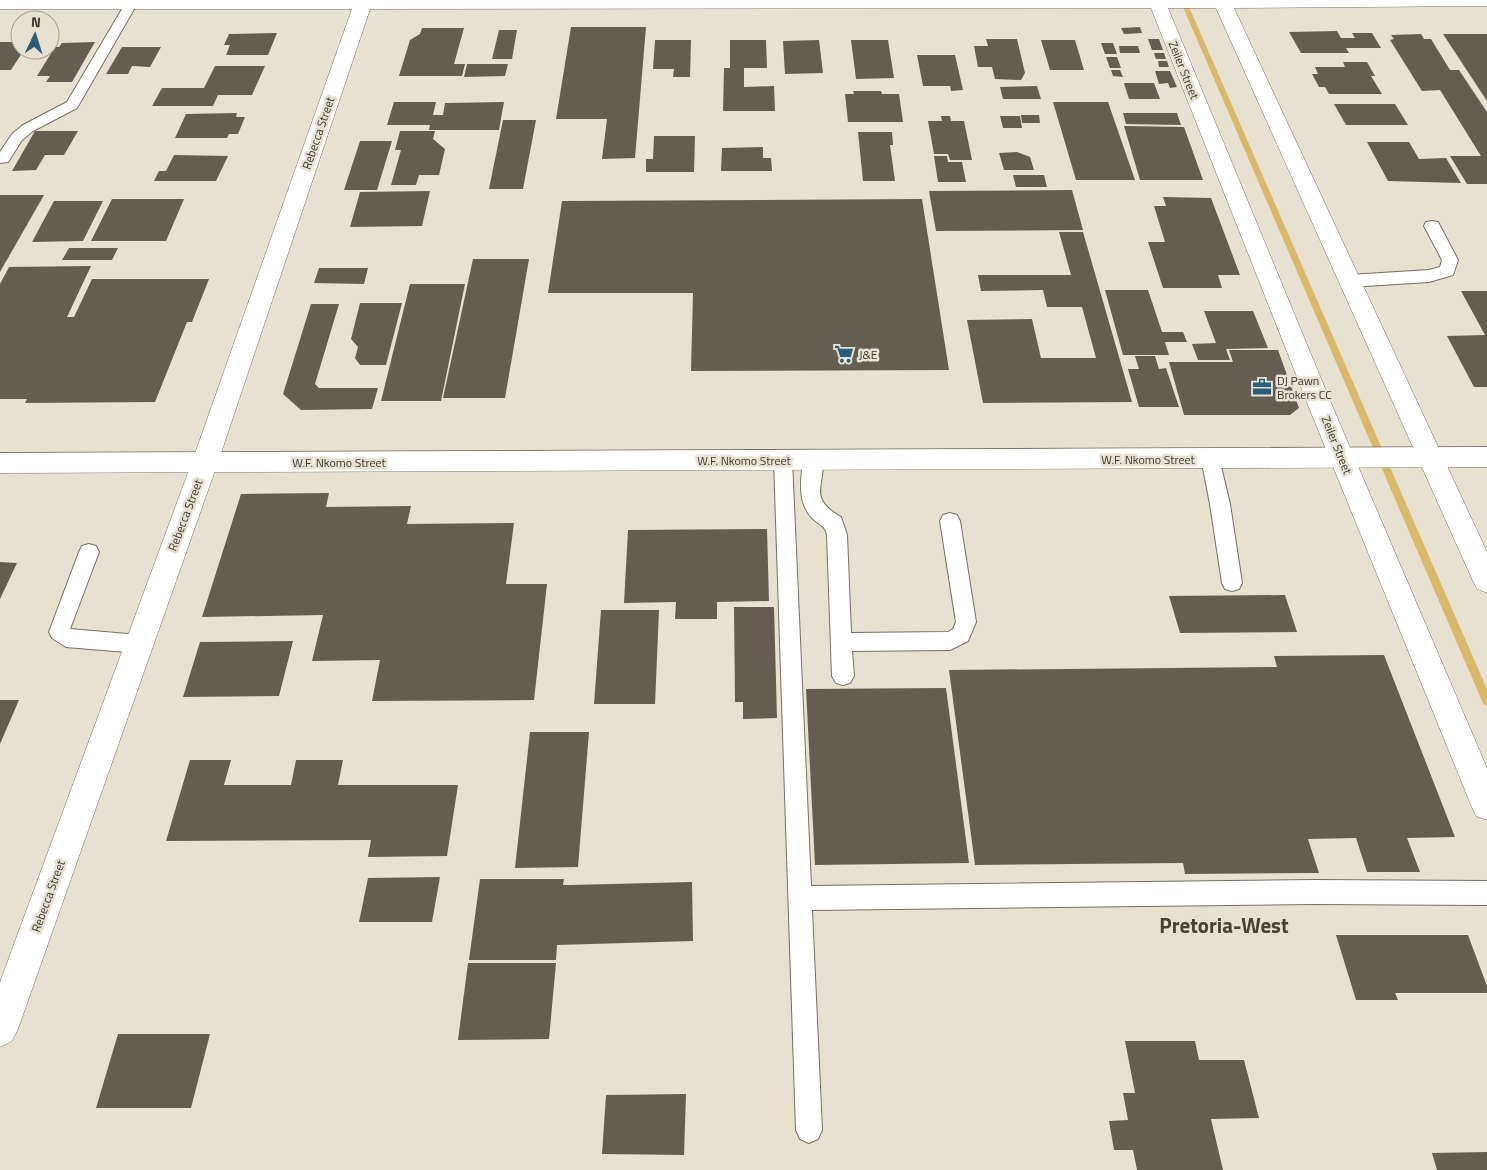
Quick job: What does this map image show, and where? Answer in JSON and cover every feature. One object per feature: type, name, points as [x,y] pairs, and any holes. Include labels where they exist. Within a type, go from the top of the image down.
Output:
[{"type":"street","points":[[0,4],[1487,1]]},
{"type":"street","name":"Rebecca Street","points":[[0,1029],[205,462],[364,2]]},
{"type":"street","name":"Zeiler Street","points":[[1161,2],[1487,805]]},
{"type":"street","points":[[1219,2],[1349,282],[1426,458],[1487,581]]},
{"type":"street","name":"W.F. Nkomo Street","points":[[0,463],[1487,457]]},
{"type":"lane","points":[[3,159],[17,136],[28,128],[72,105],[131,4]]},
{"type":"lane","points":[[1349,282],[1429,276],[1447,271],[1450,260],[1432,226]]},
{"type":"lane","points":[[1210,458],[1220,504],[1232,583]]},
{"type":"lane","points":[[783,460],[808,1130]]},
{"type":"lane","points":[[812,460],[811,501],[815,511],[834,523],[837,535],[843,676]]},
{"type":"lane","points":[[842,642],[950,641],[961,635],[966,622],[950,521]]},
{"type":"lane","points":[[89,552],[59,632],[66,638],[139,644]]},
{"type":"lane","points":[[799,898],[1314,892],[1487,893]]},
{"type":"building","points":[[571,27],[646,27],[635,158],[602,159],[607,119],[556,119]]},
{"type":"building","points":[[1140,27],[1142,33],[1124,34],[1121,28]]},
{"type":"building","points":[[422,28],[464,28],[454,64],[465,64],[462,76],[399,76],[410,40],[420,34]]},
{"type":"building","points":[[499,30],[517,30],[512,59],[492,59]]},
{"type":"building","points":[[1337,31],[1341,38],[1355,38],[1352,33],[1372,33],[1381,48],[1346,48],[1349,53],[1301,53],[1289,32]]},
{"type":"building","points":[[277,33],[268,55],[226,55],[230,45],[224,45],[229,34]]},
{"type":"building","points":[[1421,34],[1424,39],[1431,39],[1450,70],[1459,70],[1487,112],[1487,184],[1467,184],[1450,156],[1481,156],[1440,90],[1422,91],[1390,40],[1394,39],[1391,35]]},
{"type":"building","points":[[1443,34],[1487,34],[1487,101]]},
{"type":"building","points":[[986,39],[1017,39],[1025,73],[1021,80],[995,79],[992,67],[978,67],[974,46],[988,46]]},
{"type":"building","points":[[1148,39],[1159,39],[1163,50],[1152,50]]},
{"type":"building","points":[[655,40],[691,40],[690,77],[673,77],[674,69],[653,69]]},
{"type":"building","points":[[730,40],[766,40],[767,68],[744,68],[744,87],[774,86],[775,111],[723,111],[724,68],[730,68]]},
{"type":"building","points":[[819,40],[823,73],[785,74],[783,41]]},
{"type":"building","points":[[851,40],[888,40],[894,78],[856,79]]},
{"type":"building","points":[[1041,40],[1075,40],[1084,70],[1050,70]]},
{"type":"building","points":[[0,42],[10,42],[10,60],[18,60],[11,70],[0,70]]},
{"type":"building","points":[[95,42],[72,82],[46,82],[50,76],[37,76],[47,60],[60,60],[60,46],[62,43]]},
{"type":"building","points":[[1101,43],[1113,43],[1117,54],[1105,54]]},
{"type":"building","points":[[1119,46],[1138,46],[1140,53],[1120,53]]},
{"type":"building","points":[[122,47],[161,47],[150,67],[132,66],[128,74],[106,74]]},
{"type":"building","points":[[1154,53],[1164,53],[1166,59],[1156,59]]},
{"type":"building","points":[[917,55],[955,55],[963,90],[951,91],[950,86],[923,86]]},
{"type":"building","points":[[1106,57],[1117,57],[1121,68],[1110,68]]},
{"type":"building","points":[[1158,61],[1167,61],[1169,67],[1159,67]]},
{"type":"building","points":[[1343,62],[1367,62],[1375,76],[1371,76],[1382,94],[1329,94],[1325,87],[1319,87],[1312,74],[1318,74],[1315,67],[1345,67]]},
{"type":"building","points":[[467,64],[508,64],[505,76],[464,77]]},
{"type":"building","points":[[215,66],[265,66],[252,95],[218,95],[213,106],[152,106],[162,88],[204,88]]},
{"type":"building","points":[[1111,70],[1120,70],[1123,77],[1113,76]]},
{"type":"building","points":[[1155,71],[1170,71],[1177,87],[1170,88],[1168,83],[1159,84]]},
{"type":"building","points":[[1124,83],[1154,83],[1160,99],[1129,99]]},
{"type":"building","points":[[1037,86],[1041,99],[1003,99],[1000,87]]},
{"type":"building","points":[[853,91],[881,91],[882,94],[899,94],[903,122],[848,122],[845,94],[854,94]]},
{"type":"building","points":[[394,102],[436,102],[433,115],[443,115],[445,103],[504,102],[499,130],[429,130],[430,125],[387,125]]},
{"type":"building","points":[[1053,102],[1108,102],[1135,180],[1076,180]]},
{"type":"building","points":[[1334,104],[1395,104],[1408,125],[1346,125]]},
{"type":"building","points":[[237,113],[236,117],[245,117],[238,134],[229,134],[227,138],[175,138],[186,114]]},
{"type":"building","points":[[1123,113],[1177,113],[1181,125],[1126,124]]},
{"type":"building","points":[[1021,115],[1039,115],[1040,123],[1022,123]]},
{"type":"building","points":[[941,116],[950,116],[951,121],[964,121],[972,160],[950,160],[948,154],[934,154],[928,121],[942,121]]},
{"type":"building","points":[[1000,116],[1020,116],[1022,128],[1003,128]]},
{"type":"building","points":[[503,120],[536,120],[523,189],[489,189]]},
{"type":"building","points":[[1124,126],[1184,127],[1203,180],[1140,180]]},
{"type":"building","points":[[35,131],[78,131],[64,155],[45,155],[36,170],[12,171]]},
{"type":"building","points":[[400,131],[435,131],[433,139],[445,149],[439,175],[419,175],[416,185],[391,185],[401,150],[395,150]]},
{"type":"building","points":[[858,132],[892,132],[893,145],[890,145],[895,181],[863,181]]},
{"type":"building","points":[[654,136],[695,136],[694,172],[646,172],[646,159],[653,159]]},
{"type":"building","points":[[360,141],[392,141],[377,190],[344,190]]},
{"type":"building","points":[[1367,142],[1409,142],[1419,159],[1446,158],[1461,183],[1388,181]]},
{"type":"building","points":[[763,147],[763,158],[771,158],[772,171],[721,171],[722,148]]},
{"type":"building","points":[[1017,152],[1030,157],[1034,170],[1004,170],[999,153]]},
{"type":"building","points":[[174,155],[228,156],[216,181],[154,181],[159,171],[166,171]]},
{"type":"building","points":[[934,156],[947,156],[948,162],[962,162],[966,182],[938,182]]},
{"type":"building","points":[[1013,175],[1044,175],[1047,187],[1016,187]]},
{"type":"building","points":[[1072,190],[1083,230],[936,231],[929,191]]},
{"type":"building","points":[[430,191],[422,226],[350,227],[360,192]]},
{"type":"building","points":[[0,195],[44,195],[0,272]]},
{"type":"building","points":[[1163,197],[1211,198],[1240,275],[1218,275],[1222,288],[1163,288],[1148,242],[1165,242],[1154,206],[1166,206]]},
{"type":"building","points":[[112,199],[184,199],[166,241],[91,241]]},
{"type":"building","points":[[922,199],[949,370],[691,371],[693,293],[548,293],[562,201]]},
{"type":"building","points":[[54,201],[103,201],[83,241],[32,242]]},
{"type":"building","points":[[1059,232],[1083,232],[1132,402],[983,403],[967,320],[1032,319],[1041,358],[1096,358],[1082,307],[1047,307],[1043,290],[981,291],[978,275],[1071,275]]},
{"type":"building","points":[[69,248],[118,248],[112,260],[62,260]]},
{"type":"building","points":[[473,259],[529,259],[505,398],[443,398]]},
{"type":"building","points":[[91,266],[67,317],[74,317],[92,279],[209,279],[192,322],[187,322],[155,402],[25,403],[27,399],[0,399],[0,284],[9,267]]},
{"type":"building","points":[[319,268],[368,268],[364,284],[314,283]]},
{"type":"building","points":[[410,284],[465,284],[441,401],[381,401]]},
{"type":"building","points":[[1105,290],[1148,290],[1162,332],[1183,332],[1187,342],[1165,342],[1169,355],[1123,355]]},
{"type":"building","points":[[1461,291],[1487,291],[1487,387],[1474,387],[1447,336],[1485,335]]},
{"type":"building","points":[[360,303],[402,303],[386,365],[360,365],[355,358],[358,347],[351,339]]},
{"type":"building","points":[[311,304],[339,304],[315,384],[319,388],[378,388],[372,409],[301,410],[283,394]]},
{"type":"building","points":[[1204,311],[1253,311],[1268,348],[1226,349],[1230,360],[1198,360],[1192,344],[1216,343]]},
{"type":"building","points":[[1229,350],[1278,350],[1299,408],[1290,415],[1184,415],[1169,362],[1233,362]]},
{"type":"building","points":[[1135,356],[1155,356],[1159,369],[1166,368],[1179,407],[1139,407],[1128,369],[1139,369]]},
{"type":"building","points":[[329,493],[326,507],[411,506],[407,524],[514,523],[506,584],[547,584],[534,700],[372,701],[380,660],[312,661],[323,615],[202,617],[241,494]]},
{"type":"building","points":[[767,529],[769,601],[717,602],[717,619],[675,619],[676,602],[624,603],[628,530]]},
{"type":"building","points":[[0,562],[17,563],[0,599]]},
{"type":"building","points":[[1285,595],[1297,632],[1180,633],[1169,596]]},
{"type":"building","points":[[734,607],[774,607],[777,718],[743,719],[743,702],[735,702]]},
{"type":"building","points":[[601,610],[659,610],[655,704],[594,704]]},
{"type":"building","points":[[293,641],[279,696],[183,697],[200,642]]},
{"type":"building","points":[[1384,655],[1455,837],[1407,838],[1420,872],[1367,872],[1356,838],[1308,839],[1319,873],[1185,874],[1183,863],[975,865],[949,670],[1277,667],[1274,656]]},
{"type":"building","points":[[946,688],[969,863],[815,865],[806,689]]},
{"type":"building","points":[[0,700],[19,700],[0,744]]},
{"type":"building","points":[[530,732],[589,732],[578,867],[515,868]]},
{"type":"building","points":[[190,760],[231,760],[224,785],[291,785],[296,760],[343,760],[338,785],[458,785],[447,856],[368,857],[371,840],[166,841]]},
{"type":"building","points":[[440,877],[432,922],[359,922],[368,878]]},
{"type":"building","points":[[480,879],[564,879],[563,885],[692,882],[693,941],[557,945],[556,960],[469,960]]},
{"type":"building","points":[[1336,935],[1468,935],[1487,986],[1487,993],[1395,993],[1398,1000],[1356,1000]]},
{"type":"building","points":[[468,963],[556,963],[549,1039],[458,1040]]},
{"type":"building","points":[[118,1034],[210,1034],[191,1108],[96,1108]]},
{"type":"building","points":[[1125,1041],[1195,1041],[1199,1060],[1244,1060],[1259,1118],[1211,1119],[1223,1170],[1137,1170],[1133,1150],[1114,1150],[1109,1121],[1128,1120],[1123,1093],[1135,1093]]},
{"type":"building","points":[[686,1094],[684,1155],[602,1154],[606,1095]]},
{"type":"building","points":[[1487,1152],[1487,1170],[1437,1170],[1432,1153]]},
{"type":"waterway","points":[[1183,0],[1487,701]]},
{"type":"place","name":"J&E","points":[[844,354]]},
{"type":"place","name":"DJ Pawn Brokers CC","points":[[1262,387]]},
{"type":"district","name":"Pretoria-West","points":[[1224,925]]}]
